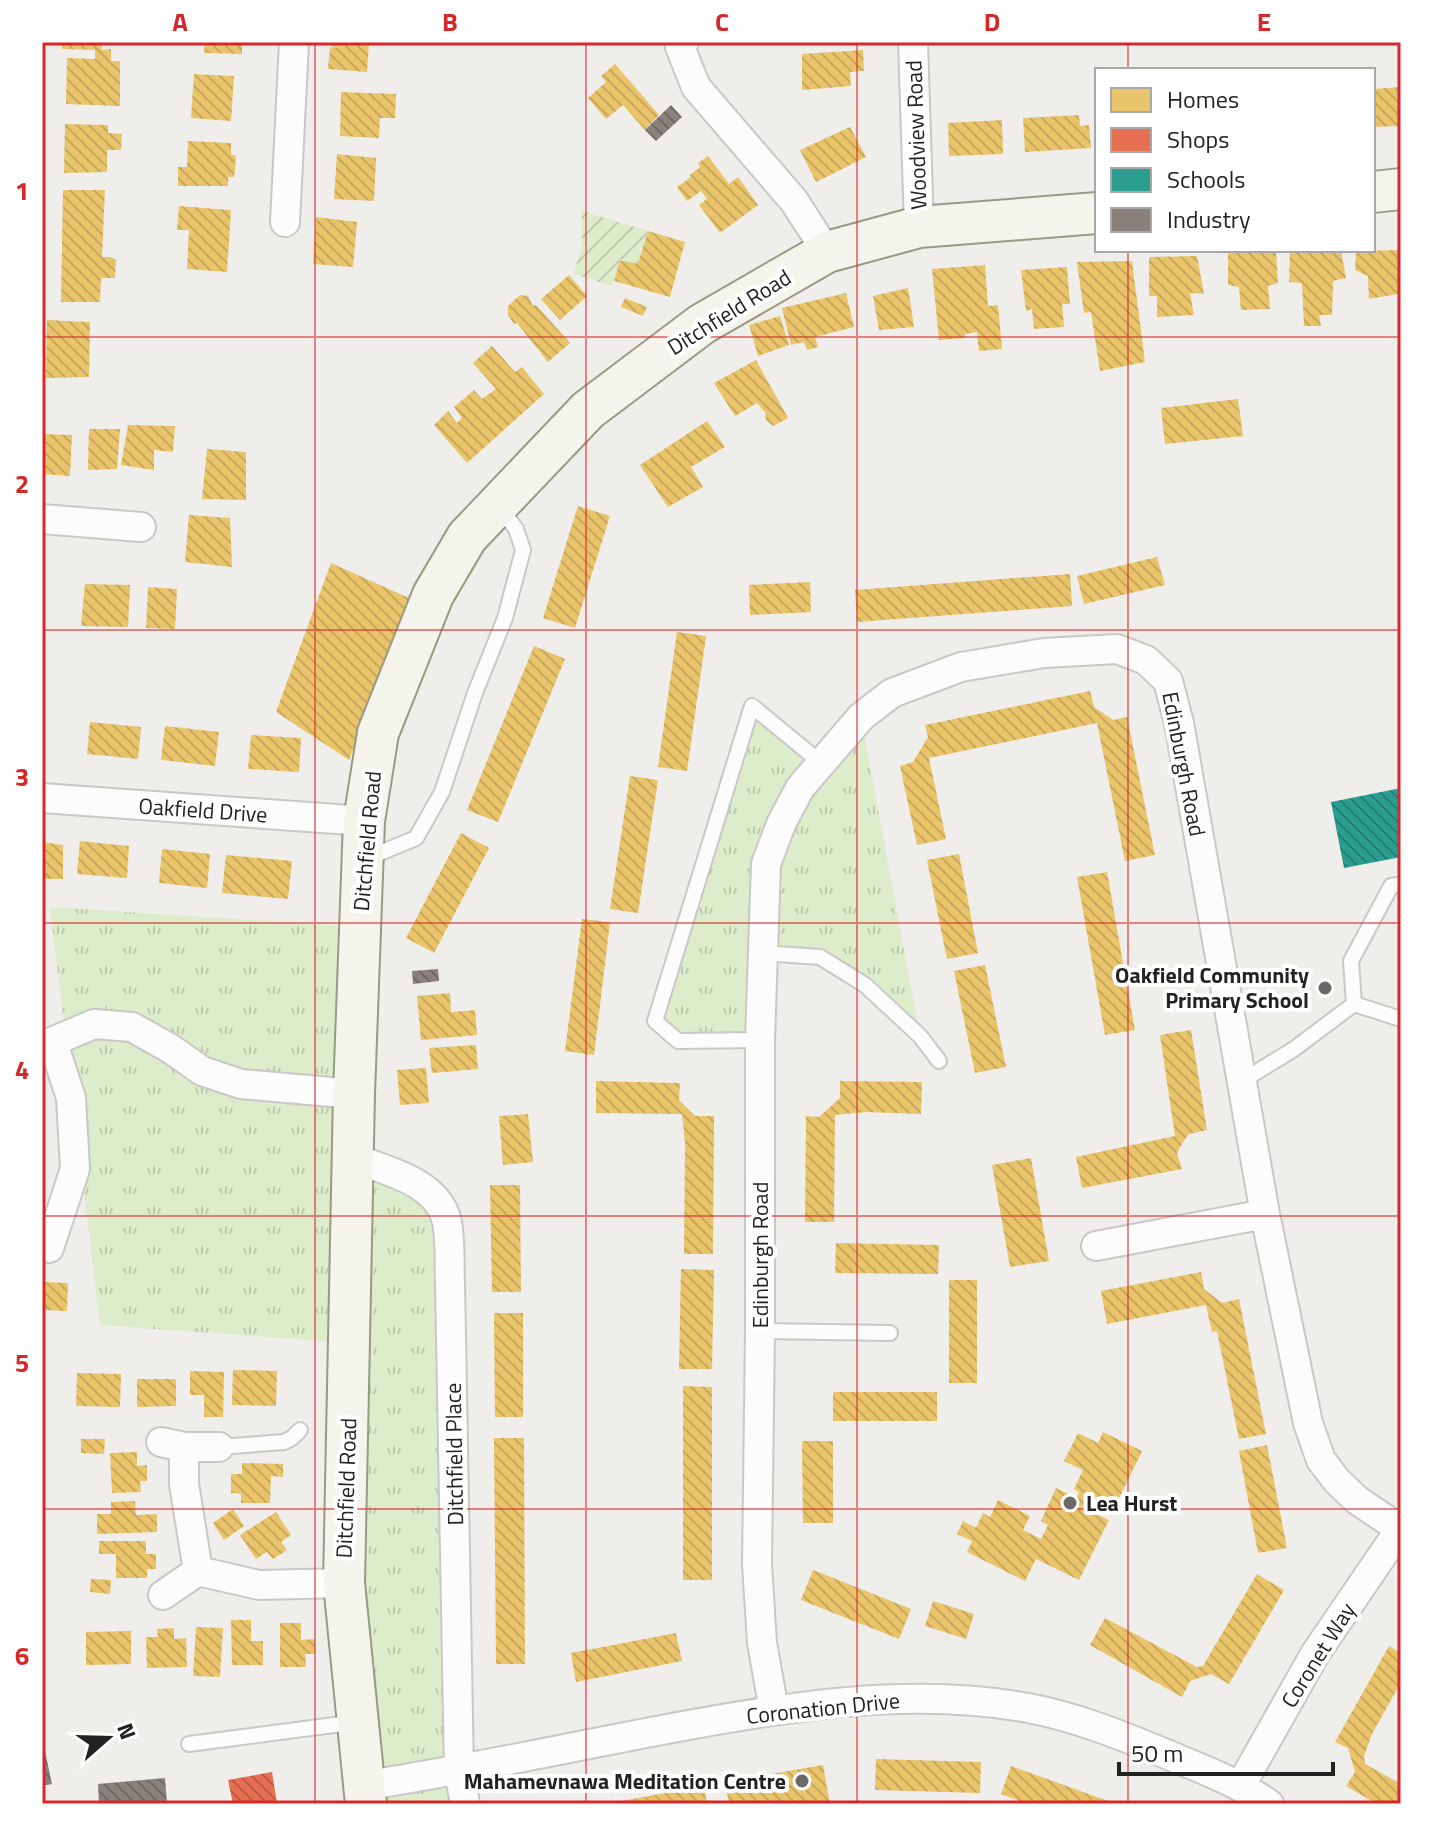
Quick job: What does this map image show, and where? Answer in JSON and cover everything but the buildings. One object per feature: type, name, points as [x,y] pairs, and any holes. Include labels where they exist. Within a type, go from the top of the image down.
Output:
[{"type":"street","points":[[285,222],[294,42]]},
{"type":"street","points":[[684,42],[680,47],[696,87],[794,201],[827,252]]},
{"type":"street","name":"Woodview Road","points":[[913,42],[919,227]]},
{"type":"street","points":[[1375,192],[1401,189]]},
{"type":"street","name":"Ditchfield Road","points":[[365,1795],[344,1583],[354,1094],[364,841],[378,733],[433,595],[467,537],[588,410],[702,324],[827,252],[919,227],[1095,213]]},
{"type":"street","points":[[42,519],[141,527]]},
{"type":"street","name":"Edinburgh Road","points":[[774,1710],[758,1604],[760,1040],[766,864],[781,824],[800,788],[861,717],[892,693],[961,667],[1044,653],[1117,649],[1146,660],[1168,681],[1179,723],[1265,1214],[1308,1423],[1321,1460],[1337,1481],[1357,1500],[1400,1529]]},
{"type":"street","name":"Oakfield Drive","points":[[42,798],[364,841]]},
{"type":"street","points":[[49,1248],[75,1169],[71,1098],[47,1044],[94,1024],[132,1027],[202,1071],[241,1084],[354,1094]]},
{"type":"street","name":"Ditchfield Place","points":[[354,1158],[405,1178],[434,1195],[446,1219],[450,1282],[459,1771],[465,1804]]},
{"type":"street","points":[[1096,1246],[1265,1214]]},
{"type":"street","points":[[198,1571],[184,1484],[172,1445],[219,1447]]},
{"type":"street","name":"Coronet Way","points":[[1241,1785],[1315,1654],[1400,1529]]},
{"type":"street","points":[[163,1595],[198,1571],[259,1585],[344,1583]]},
{"type":"street","name":"Coronation Drive","points":[[365,1795],[459,1771],[774,1710],[893,1699],[1028,1708],[1103,1728],[1241,1785],[1269,1804]]},
{"type":"lane","points":[[364,841],[416,838],[442,792],[475,693],[505,618],[523,550],[516,529],[498,504]]},
{"type":"lane","points":[[760,1040],[678,1041],[655,1021],[752,706],[821,763]]},
{"type":"lane","points":[[1354,1004],[1351,961],[1391,886],[1401,884]]},
{"type":"lane","points":[[762,953],[820,957],[865,985],[920,1036],[939,1061]]},
{"type":"lane","points":[[1242,1081],[1294,1049],[1354,1004]]},
{"type":"lane","points":[[1354,1004],[1401,1019]]},
{"type":"lane","points":[[760,1331],[890,1333]]},
{"type":"lane","points":[[219,1447],[284,1442],[300,1430]]},
{"type":"lane","points":[[189,1744],[357,1722]]},
{"type":"green space","points":[[582,211],[648,231],[638,264],[620,259],[612,286],[573,274],[582,247]]},
{"type":"green space","points":[[752,706],[820,763],[861,717],[920,1036],[820,957],[763,953],[760,1040],[678,1041],[655,1021]]},
{"type":"green space","points":[[50,907],[360,927],[354,1158],[434,1195],[465,1804],[366,1804],[350,1343],[100,1325]]},
{"type":"place","name":"Oakfield Community Primary School","points":[[1325,988]]},
{"type":"place","name":"Lea Hurst","points":[[1070,1503]]},
{"type":"place","name":"Mahamevnawa Meditation Centre","points":[[802,1781]]}]
